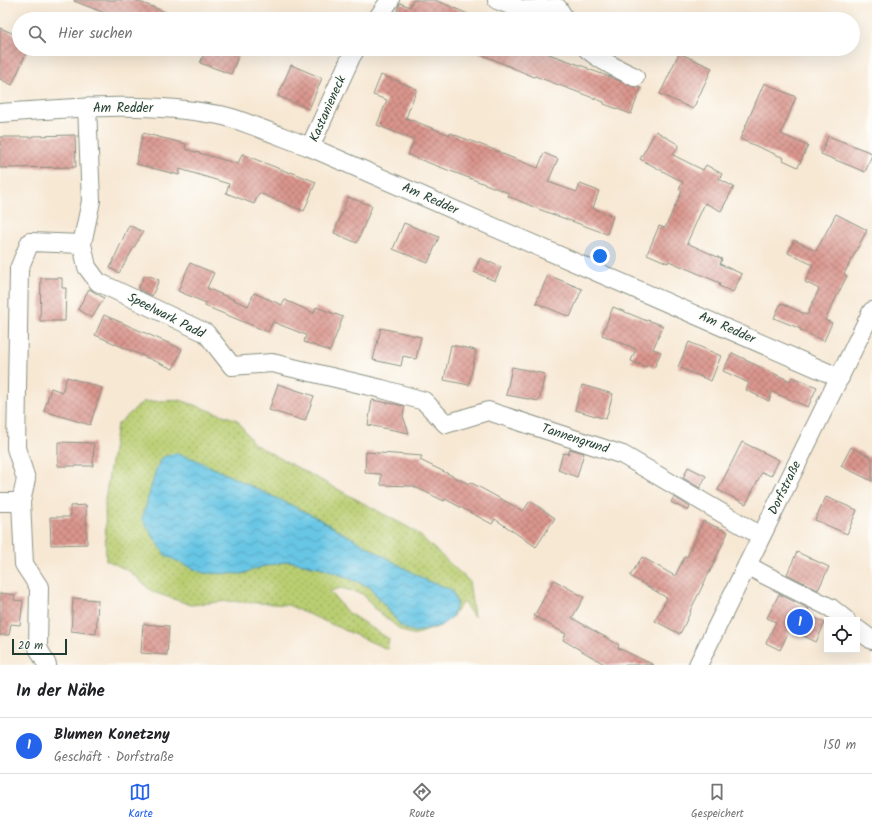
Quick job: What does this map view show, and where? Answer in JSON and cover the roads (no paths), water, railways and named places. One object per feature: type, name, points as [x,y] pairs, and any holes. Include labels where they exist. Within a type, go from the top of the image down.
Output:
[{"type":"street","points":[[382,12],[390,0]]},
{"type":"street","points":[[496,0],[523,10],[542,12]]},
{"type":"street","name":"Kastanieneck","points":[[310,147],[352,56]]},
{"type":"street","points":[[596,56],[635,77]]},
{"type":"street","name":"Am Redder","points":[[0,112],[87,107],[145,107],[180,109],[220,115],[242,121],[310,147],[840,378]]},
{"type":"street","name":"Speelwark Padd","points":[[87,107],[91,201],[82,244],[87,266],[98,282],[206,333],[232,366],[272,363],[382,389]]},
{"type":"street","points":[[47,665],[38,648],[39,587],[24,564],[22,502],[26,479],[16,448],[19,269],[30,242],[82,244]]},
{"type":"street","name":"Dorfstraße","points":[[698,665],[872,311]]},
{"type":"street","name":"Tannengrund","points":[[382,389],[424,401],[446,424],[488,411],[623,455],[761,536]]},
{"type":"street","points":[[0,502],[22,502]]},
{"type":"street","points":[[747,565],[831,608],[842,617]]},
{"type":"street","points":[[860,631],[872,640]]},
{"type":"water","points":[[175,453],[194,459],[312,515],[427,581],[452,590],[457,604],[452,617],[440,626],[415,632],[402,627],[370,587],[323,568],[289,561],[261,567],[242,574],[203,573],[166,556],[142,519],[156,470],[161,458]]},
{"type":"place","name":"Blumen Konetzny","points":[[800,622]]}]
